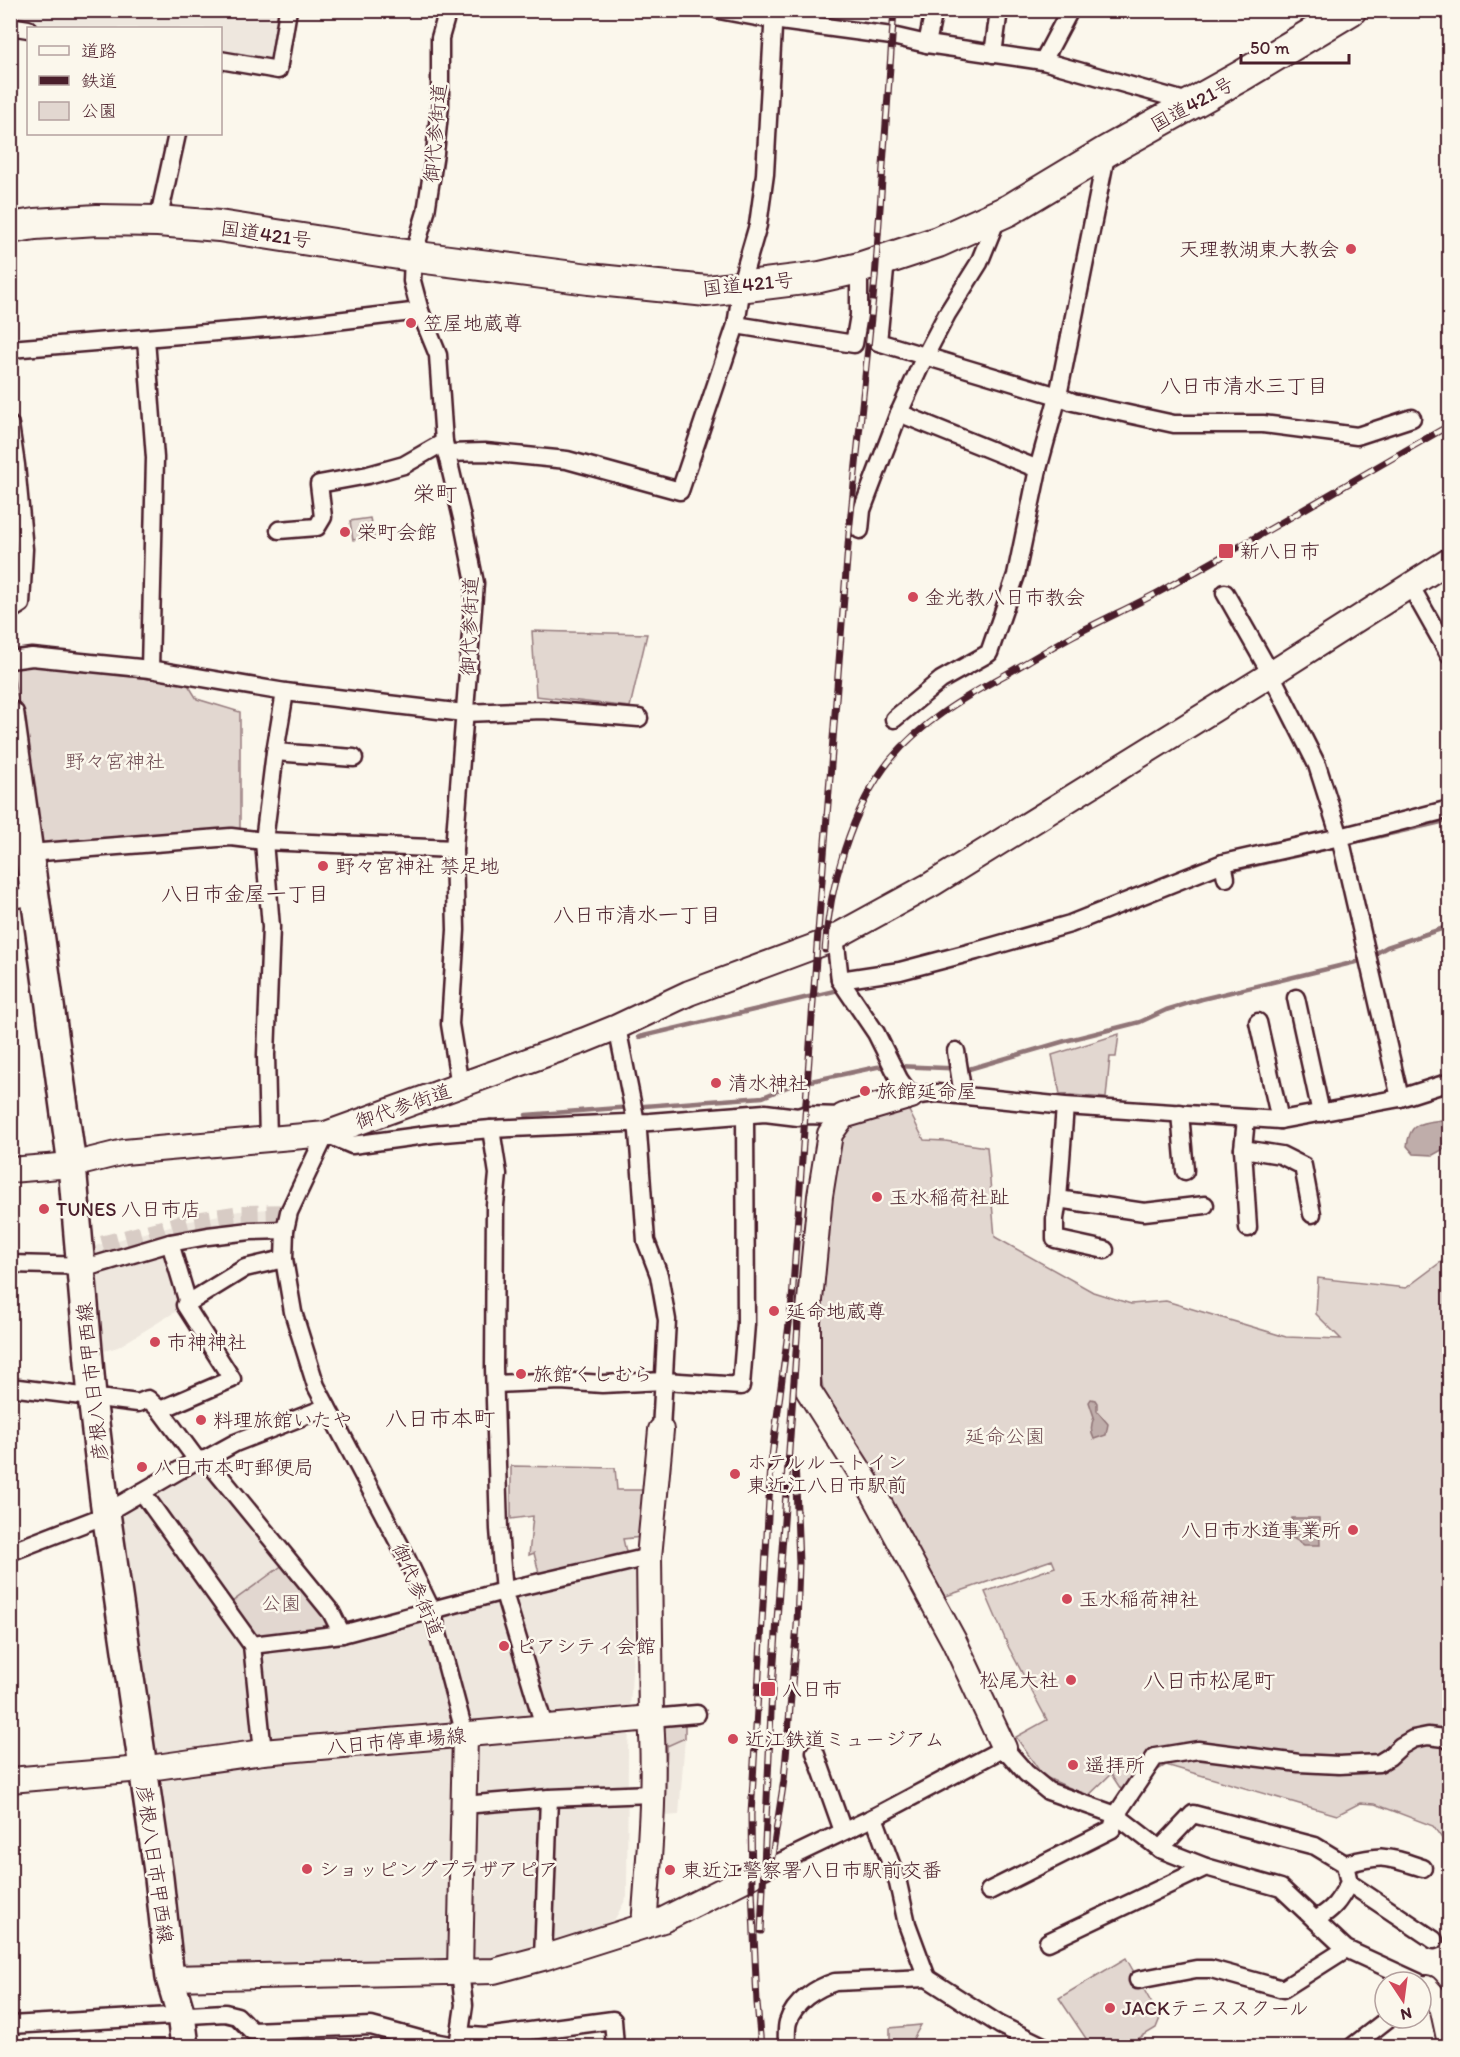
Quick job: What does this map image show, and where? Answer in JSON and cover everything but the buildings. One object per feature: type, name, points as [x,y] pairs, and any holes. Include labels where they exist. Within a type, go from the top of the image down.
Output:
[{"type":"highway","name":"国道421号","points":[[10,228],[97,220],[158,221],[219,226],[414,256],[589,279],[707,291],[820,277],[872,264],[938,242],[998,216],[1352,10]]},
{"type":"main road","name":"彦根八日市甲西線","points":[[10,716],[29,853],[23,898],[72,1165],[92,1397],[106,1515],[159,1878],[170,1978],[181,2015],[185,2046]]},
{"type":"street","points":[[222,60],[278,70],[288,10]]},
{"type":"street","name":"御代参街道","points":[[448,10],[440,38],[440,105],[435,153],[426,212],[414,256],[412,281],[420,311],[438,355],[445,447],[475,583],[454,849],[456,930],[450,1024],[460,1086],[395,1107],[326,1134],[289,1212],[285,1230],[284,1259],[287,1287],[300,1338],[316,1386],[432,1611],[465,1735],[460,1971],[464,2005],[458,2043]]},
{"type":"street","points":[[719,10],[774,15],[927,44],[1043,61],[1193,103]]},
{"type":"street","points":[[927,44],[934,10]]},
{"type":"street","points":[[993,54],[999,10]]},
{"type":"street","points":[[1043,61],[1070,10]]},
{"type":"street","points":[[279,530],[317,527],[323,516],[319,484],[404,465],[445,447],[567,460],[680,491],[736,325],[742,286],[758,225],[765,174],[774,15]]},
{"type":"street","points":[[10,26],[27,29]]},
{"type":"street","points":[[158,221],[177,135]]},
{"type":"street","points":[[894,719],[941,680],[989,653],[1016,575],[1038,469],[1058,396],[1107,151]]},
{"type":"street","points":[[860,530],[862,510],[899,413],[947,314],[979,263],[998,216]]},
{"type":"street","points":[[736,325],[854,344],[872,264],[886,274],[878,342],[1073,402],[1174,424],[1263,424],[1357,436],[1412,418]]},
{"type":"street","points":[[10,349],[302,326],[420,311]]},
{"type":"street","points":[[146,339],[155,458],[150,669]]},
{"type":"street","points":[[899,413],[1038,469]]},
{"type":"street","points":[[10,425],[14,483],[24,549],[21,604],[10,611]]},
{"type":"street","points":[[460,1086],[617,1028],[689,993],[826,942],[932,884],[1271,674],[1449,560]]},
{"type":"street","points":[[1410,585],[1449,656]]},
{"type":"street","points":[[1225,593],[1271,674],[1317,765],[1340,837],[1400,1098]]},
{"type":"street","points":[[10,660],[32,657],[150,669],[285,692],[464,713],[543,710],[639,718]]},
{"type":"street","points":[[268,1139],[266,1055],[271,927],[264,841],[285,692]]},
{"type":"street","points":[[275,752],[354,758]]},
{"type":"street","points":[[840,980],[900,970],[1070,924],[1224,871],[1340,837],[1449,809]]},
{"type":"street","points":[[29,853],[231,837],[264,841],[454,849]]},
{"type":"street","points":[[835,936],[840,980],[876,1033],[898,1079],[911,1096]]},
{"type":"street","points":[[1296,998],[1321,1113]]},
{"type":"street","points":[[1258,1022],[1280,1120]]},
{"type":"street","points":[[617,1028],[636,1121],[646,1241],[659,1275],[666,1320],[661,1430],[649,1557],[653,1743],[644,1926]]},
{"type":"street","points":[[956,1051],[963,1095]]},
{"type":"street","points":[[10,1170],[72,1165],[124,1152],[326,1134],[352,1145],[491,1129],[650,1122],[765,1113],[798,1117],[804,1115],[843,1116],[911,1096],[938,1093],[1065,1106],[1280,1120],[1400,1098],[1449,1082]]},
{"type":"street","points":[[1065,1106],[1055,1239],[1105,1250]]},
{"type":"street","points":[[1180,1113],[1185,1171]]},
{"type":"street","points":[[496,1384],[561,1381],[602,1384],[664,1381],[741,1386],[746,1324],[745,1115]]},
{"type":"street","points":[[843,1116],[830,1134],[820,1196],[808,1321],[808,1390],[873,1492],[954,1641],[1004,1748],[1026,1773],[1048,1791],[1116,1815],[1160,1849],[1206,1867],[1281,1888],[1346,1949],[1389,1970]]},
{"type":"street","points":[[1246,1119],[1243,1149],[1248,1228]]},
{"type":"street","points":[[491,1129],[498,1174],[495,1205],[494,1368],[504,1593],[544,1726]]},
{"type":"street","points":[[1243,1149],[1281,1155],[1303,1166],[1312,1214]]},
{"type":"street","points":[[1058,1199],[1144,1212],[1205,1205]]},
{"type":"street","points":[[10,1264],[80,1266],[98,1264],[170,1243],[208,1236],[285,1230]]},
{"type":"street","points":[[170,1243],[188,1303]]},
{"type":"street","points":[[160,1410],[232,1379],[184,1305],[245,1268],[284,1259]]},
{"type":"street","points":[[10,1387],[138,1403],[148,1399],[160,1410],[331,1612],[342,1634]]},
{"type":"street","points":[[10,1552],[106,1515],[202,1459],[235,1443],[327,1407]]},
{"type":"street","points":[[142,1492],[252,1645],[263,1752]]},
{"type":"street","points":[[252,1645],[342,1634],[504,1593],[519,1587],[649,1557]]},
{"type":"street","points":[[651,1718],[698,1714]]},
{"type":"street","name":"八日市停車場線","points":[[10,1780],[142,1769],[263,1752],[651,1718]]},
{"type":"street","points":[[989,1891],[1112,1829],[1116,1815],[1155,1757],[1198,1750],[1299,1763],[1339,1765],[1379,1763],[1413,1739],[1428,1736],[1445,1738],[1449,1741]]},
{"type":"street","points":[[170,1978],[494,1971],[543,1958],[663,1920],[874,1817],[1004,1748]]},
{"type":"street","points":[[815,1752],[843,1832]]},
{"type":"street","points":[[464,1805],[549,1798],[651,1794]]},
{"type":"street","points":[[543,1958],[549,1798]]},
{"type":"street","points":[[1160,1849],[1193,1814],[1315,1846],[1345,1864],[1376,1856],[1393,1858],[1423,1868]]},
{"type":"street","points":[[874,1817],[898,1882],[908,1924],[927,1978]]},
{"type":"street","points":[[1315,1920],[1330,1912],[1339,1902],[1349,1882],[1345,1864]]},
{"type":"street","points":[[1048,1942],[1206,1867]]},
{"type":"street","points":[[1349,1882],[1434,1940]]},
{"type":"street","points":[[1138,1980],[1196,1969],[1211,1969],[1283,1989],[1346,1949]]},
{"type":"street","points":[[787,2046],[788,2022],[798,2006],[822,1986],[835,1982],[927,1978],[1000,2025],[1043,2046]]},
{"type":"street","points":[[1433,1997],[1442,2006],[1449,2043]]},
{"type":"street","points":[[10,2025],[225,2013],[237,2016],[252,2031],[371,2026],[419,2039],[458,2043],[485,2037],[613,2020],[615,2046]]},
{"type":"street","points":[[1353,2046],[1374,2030]]},
{"type":"shaded area","points":[[10,11],[286,11],[278,66],[222,56],[222,27],[48,27],[11,21]]},
{"type":"shaded area","points":[[1442,1120],[1449,1132],[1449,1146],[1433,1155],[1414,1154],[1407,1146],[1408,1138],[1414,1128],[1422,1123]]},
{"type":"shaded area","points":[[308,1146],[324,1152],[297,1214],[290,1250],[291,1272],[312,1346],[327,1384],[406,1531],[420,1568],[402,1574],[387,1536],[332,1437],[293,1341],[273,1266],[277,1234],[179,1248],[180,1309],[118,1347],[104,1351],[91,1247],[185,1222],[239,1211],[284,1208]]},
{"type":"shaded area","points":[[1091,1399],[1095,1400],[1097,1411],[1108,1424],[1106,1435],[1094,1439],[1091,1428],[1094,1417],[1089,1402]]},
{"type":"shaded area","points":[[197,1460],[342,1634],[504,1593],[637,1571],[628,1751],[627,1897],[615,1919],[543,1958],[192,1976],[183,1963],[150,1742],[121,1510]]},
{"type":"shaded area","points":[[1292,1518],[1319,1518],[1320,1545],[1304,1545],[1290,1536]]},
{"type":"shaded area","points":[[685,1738],[679,1815],[664,1816],[667,1746]]},
{"type":"green space","points":[[370,518],[374,537],[353,540],[350,521]]},
{"type":"green space","points":[[532,631],[647,634],[630,707],[536,696]]},
{"type":"green space","name":"野々宮神社","points":[[11,663],[187,683],[197,699],[240,712],[240,836],[40,852],[26,742]]},
{"type":"green space","points":[[1119,1034],[1116,1057],[1110,1057],[1106,1098],[1060,1094],[1052,1055]]},
{"type":"green space","name":"延命公園","points":[[906,1105],[924,1140],[987,1147],[995,1237],[1093,1292],[1131,1304],[1166,1301],[1286,1337],[1341,1339],[1316,1314],[1318,1278],[1406,1288],[1449,1256],[1449,1848],[1433,1826],[1375,1804],[1360,1803],[1337,1815],[1166,1765],[1122,1791],[1111,1774],[1088,1796],[1043,1776],[1016,1737],[1047,1720],[1009,1648],[985,1592],[1055,1567],[1052,1560],[940,1598],[875,1474],[823,1389],[820,1366],[819,1278],[835,1137],[847,1125]]},
{"type":"green space","points":[[511,1466],[615,1468],[617,1490],[644,1490],[642,1537],[623,1539],[627,1556],[539,1573],[534,1553],[529,1555],[533,1516],[511,1519]]},
{"type":"green space","name":"公園","points":[[287,1562],[328,1619],[326,1626],[257,1636],[232,1602]]},
{"type":"green space","points":[[685,1722],[685,1738],[667,1746],[664,1816],[659,1815],[660,1729],[665,1723]]},
{"type":"green space","name":"JACKテニススクール","points":[[1126,1958],[1160,2018],[1156,2028],[1126,2046],[1091,2046],[1059,1998]]},
{"type":"green space","points":[[921,2025],[909,2046],[890,2046],[890,2028]]},
{"type":"waterway","points":[[1346,844],[1450,820]]},
{"type":"waterway","points":[[1229,871],[1338,846]]},
{"type":"waterway","points":[[1371,956],[1387,947],[1450,926]]},
{"type":"waterway","points":[[896,1066],[969,1069],[1140,1022],[1166,1010],[1202,999],[1364,960]]},
{"type":"waterway","points":[[639,1037],[864,984]]},
{"type":"waterway","points":[[526,1115],[763,1097],[792,1085],[887,1066]]},
{"type":"tunnel","points":[[79,1250],[188,1221],[241,1213],[289,1212]]},
{"type":"railway","points":[[761,2046],[752,1888],[751,1815],[771,1464],[792,1301],[849,533],[875,279],[894,10]]},
{"type":"railway","points":[[825,950],[827,926],[837,875],[844,850],[864,801],[891,759],[929,723],[958,702],[1047,650],[1196,572],[1450,425]]},
{"type":"railway","points":[[761,1931],[772,1690],[798,1324]]},
{"type":"railway","points":[[772,1857],[784,1780],[797,1625],[799,1563],[795,1460]]},
{"type":"place","name":"天理教湖東大教会","points":[[1351,249]]},
{"type":"place","name":"笠屋地蔵尊","points":[[411,323]]},
{"type":"place","name":"栄町会館","points":[[345,532]]},
{"type":"place","name":"新八日市","points":[[1226,551]]},
{"type":"place","name":"金光教八日市教会","points":[[913,597]]},
{"type":"place","name":"野々宮神社 禁足地","points":[[323,866]]},
{"type":"place","name":"清水神社","points":[[716,1083]]},
{"type":"place","name":"旅館延命屋","points":[[865,1091]]},
{"type":"place","name":"玉水稲荷社趾","points":[[877,1197]]},
{"type":"place","name":"TUNES 八日市店","points":[[44,1209]]},
{"type":"place","name":"延命地蔵尊","points":[[774,1311]]},
{"type":"place","name":"市神神社","points":[[155,1342]]},
{"type":"place","name":"旅館くしむら","points":[[521,1374]]},
{"type":"place","name":"料理旅館いたや","points":[[201,1420]]},
{"type":"place","name":"八日市本町郵便局","points":[[142,1467]]},
{"type":"place","name":"ホテルルートイン 東近江八日市駅前","points":[[735,1474]]},
{"type":"place","name":"八日市水道事業所","points":[[1353,1530]]},
{"type":"place","name":"玉水稲荷神社","points":[[1067,1599]]},
{"type":"place","name":"ピアシティ会館","points":[[504,1646]]},
{"type":"place","name":"松尾大社","points":[[1071,1680]]},
{"type":"place","name":"八日市","points":[[768,1689]]},
{"type":"place","name":"近江鉄道ミュージアム","points":[[733,1739]]},
{"type":"place","name":"遥拝所","points":[[1073,1765]]},
{"type":"place","name":"ショッピングプラザアピア","points":[[307,1869]]},
{"type":"place","name":"東近江警察署八日市駅前交番","points":[[670,1870]]},
{"type":"place","name":"JACKテニススクール","points":[[1110,2008]]},
{"type":"district","name":"八日市清水三丁目","points":[[1244,385]]},
{"type":"district","name":"栄町","points":[[435,493]]},
{"type":"district","name":"八日市金屋一丁目","points":[[245,893]]},
{"type":"district","name":"八日市清水一丁目","points":[[637,914]]},
{"type":"district","name":"八日市本町","points":[[440,1418]]},
{"type":"district","name":"八日市松尾町","points":[[1209,1680]]}]
